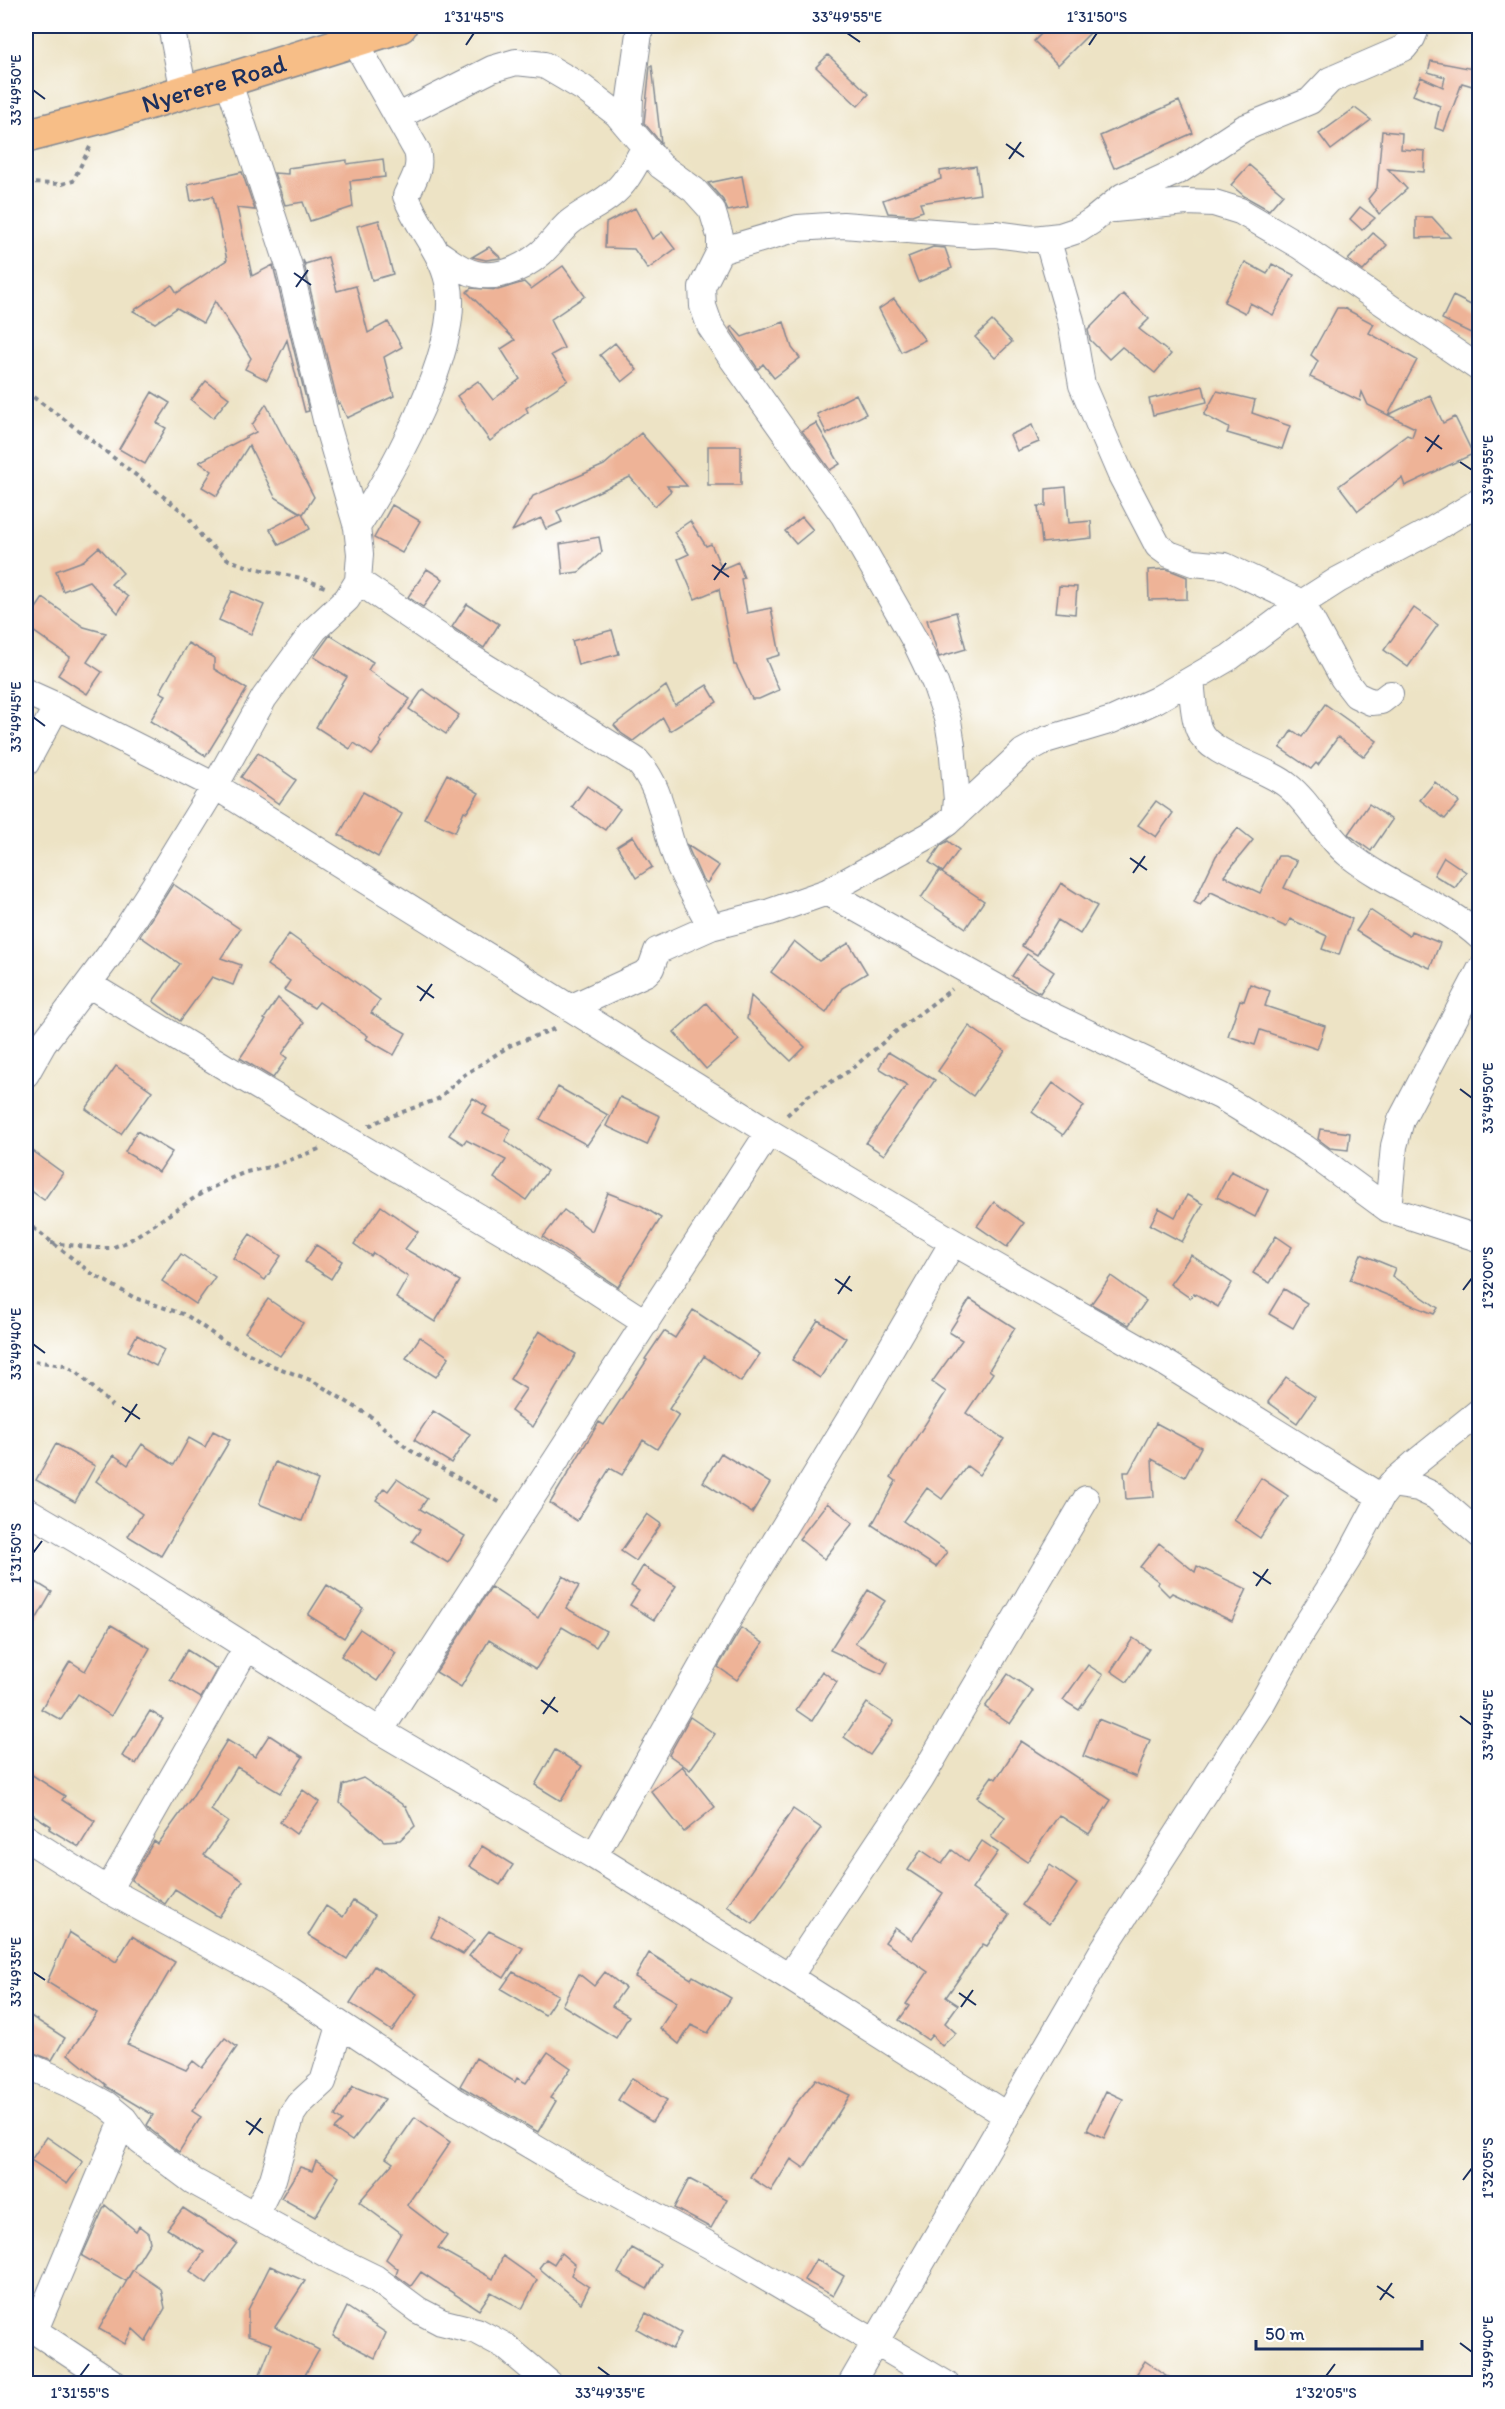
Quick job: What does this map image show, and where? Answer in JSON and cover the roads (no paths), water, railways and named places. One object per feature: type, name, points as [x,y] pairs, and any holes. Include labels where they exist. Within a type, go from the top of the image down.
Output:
[{"type":"main road","name":"Nyerere Road","points":[[26,135],[104,116],[228,80],[400,26]]},
{"type":"street","points":[[171,26],[184,92]]},
{"type":"street","points":[[438,253],[466,271],[474,273],[502,274],[523,267],[543,252],[554,238],[582,212],[612,194],[624,182],[637,137],[630,98],[640,26]]},
{"type":"street","points":[[720,251],[798,228],[843,225],[939,234],[995,234],[1047,238],[1078,230],[1123,196],[1180,170],[1244,128],[1311,101],[1330,80],[1404,48],[1412,38],[1417,26]]},
{"type":"street","points":[[354,40],[417,151],[419,169],[406,196],[415,217],[438,253],[449,283],[450,318],[444,349],[434,377],[403,447],[357,527]]},
{"type":"street","points":[[399,116],[492,69],[516,62],[544,65],[583,88],[617,114],[661,166],[694,190],[712,210],[720,236],[720,251],[702,287],[703,306],[710,326],[844,516],[918,648],[935,683],[948,722],[957,800],[955,816]]},
{"type":"street","points":[[26,1074],[43,1044],[88,984],[141,905],[215,786],[264,698],[315,629],[352,590],[360,554],[357,527],[328,428],[289,266],[228,80]]},
{"type":"street","points":[[1104,210],[1186,202],[1214,203],[1240,211],[1300,246],[1479,369]]},
{"type":"street","points":[[1047,238],[1071,321],[1082,385],[1120,473],[1158,546],[1169,554],[1192,563],[1225,566],[1302,603],[1343,678],[1356,695],[1371,702],[1381,701],[1390,694]]},
{"type":"street","points":[[580,1014],[646,973],[651,968],[657,951],[711,927],[770,912],[827,892],[930,835],[955,816],[1023,752],[1045,740],[1112,720],[1156,700],[1230,657],[1302,603],[1338,580],[1432,530],[1479,501]]},
{"type":"street","points":[[352,590],[465,654],[637,761],[646,771],[659,796],[677,860],[711,927]]},
{"type":"street","points":[[1191,680],[1199,730],[1207,742],[1288,785],[1325,832],[1348,854],[1400,888],[1467,925],[1479,937]]},
{"type":"street","points":[[26,692],[215,786],[769,1132],[953,1242],[1386,1491],[1418,1488],[1435,1496],[1479,1535]]},
{"type":"street","points":[[26,763],[57,706]]},
{"type":"street","points":[[827,892],[1057,1019],[1148,1060],[1229,1101],[1305,1148],[1388,1209],[1479,1239]]},
{"type":"street","points":[[1388,1209],[1394,1146],[1401,1120],[1479,970]]},
{"type":"street","points":[[88,984],[518,1240],[646,1323]]},
{"type":"street","points":[[381,1731],[769,1132]]},
{"type":"street","points":[[594,1856],[733,1611],[852,1415],[953,1242]]},
{"type":"street","points":[[850,2384],[1104,1948],[1262,1702],[1386,1491],[1479,1411]]},
{"type":"street","points":[[789,1977],[921,1779],[1086,1499]]},
{"type":"street","points":[[26,1510],[381,1731],[594,1856],[1006,2115]]},
{"type":"street","points":[[108,1890],[247,1647]]},
{"type":"street","points":[[26,1838],[108,1890],[290,1991],[457,2102],[731,2257],[946,2384]]},
{"type":"street","points":[[255,2215],[273,2180],[292,2114],[299,2104],[323,2082],[340,2025]]},
{"type":"street","points":[[26,2065],[93,2096],[124,2119],[140,2141],[154,2153],[193,2181],[375,2278],[418,2310],[441,2322],[477,2331],[506,2346],[550,2384]]},
{"type":"street","points":[[115,2384],[30,2328],[124,2119]]}]
